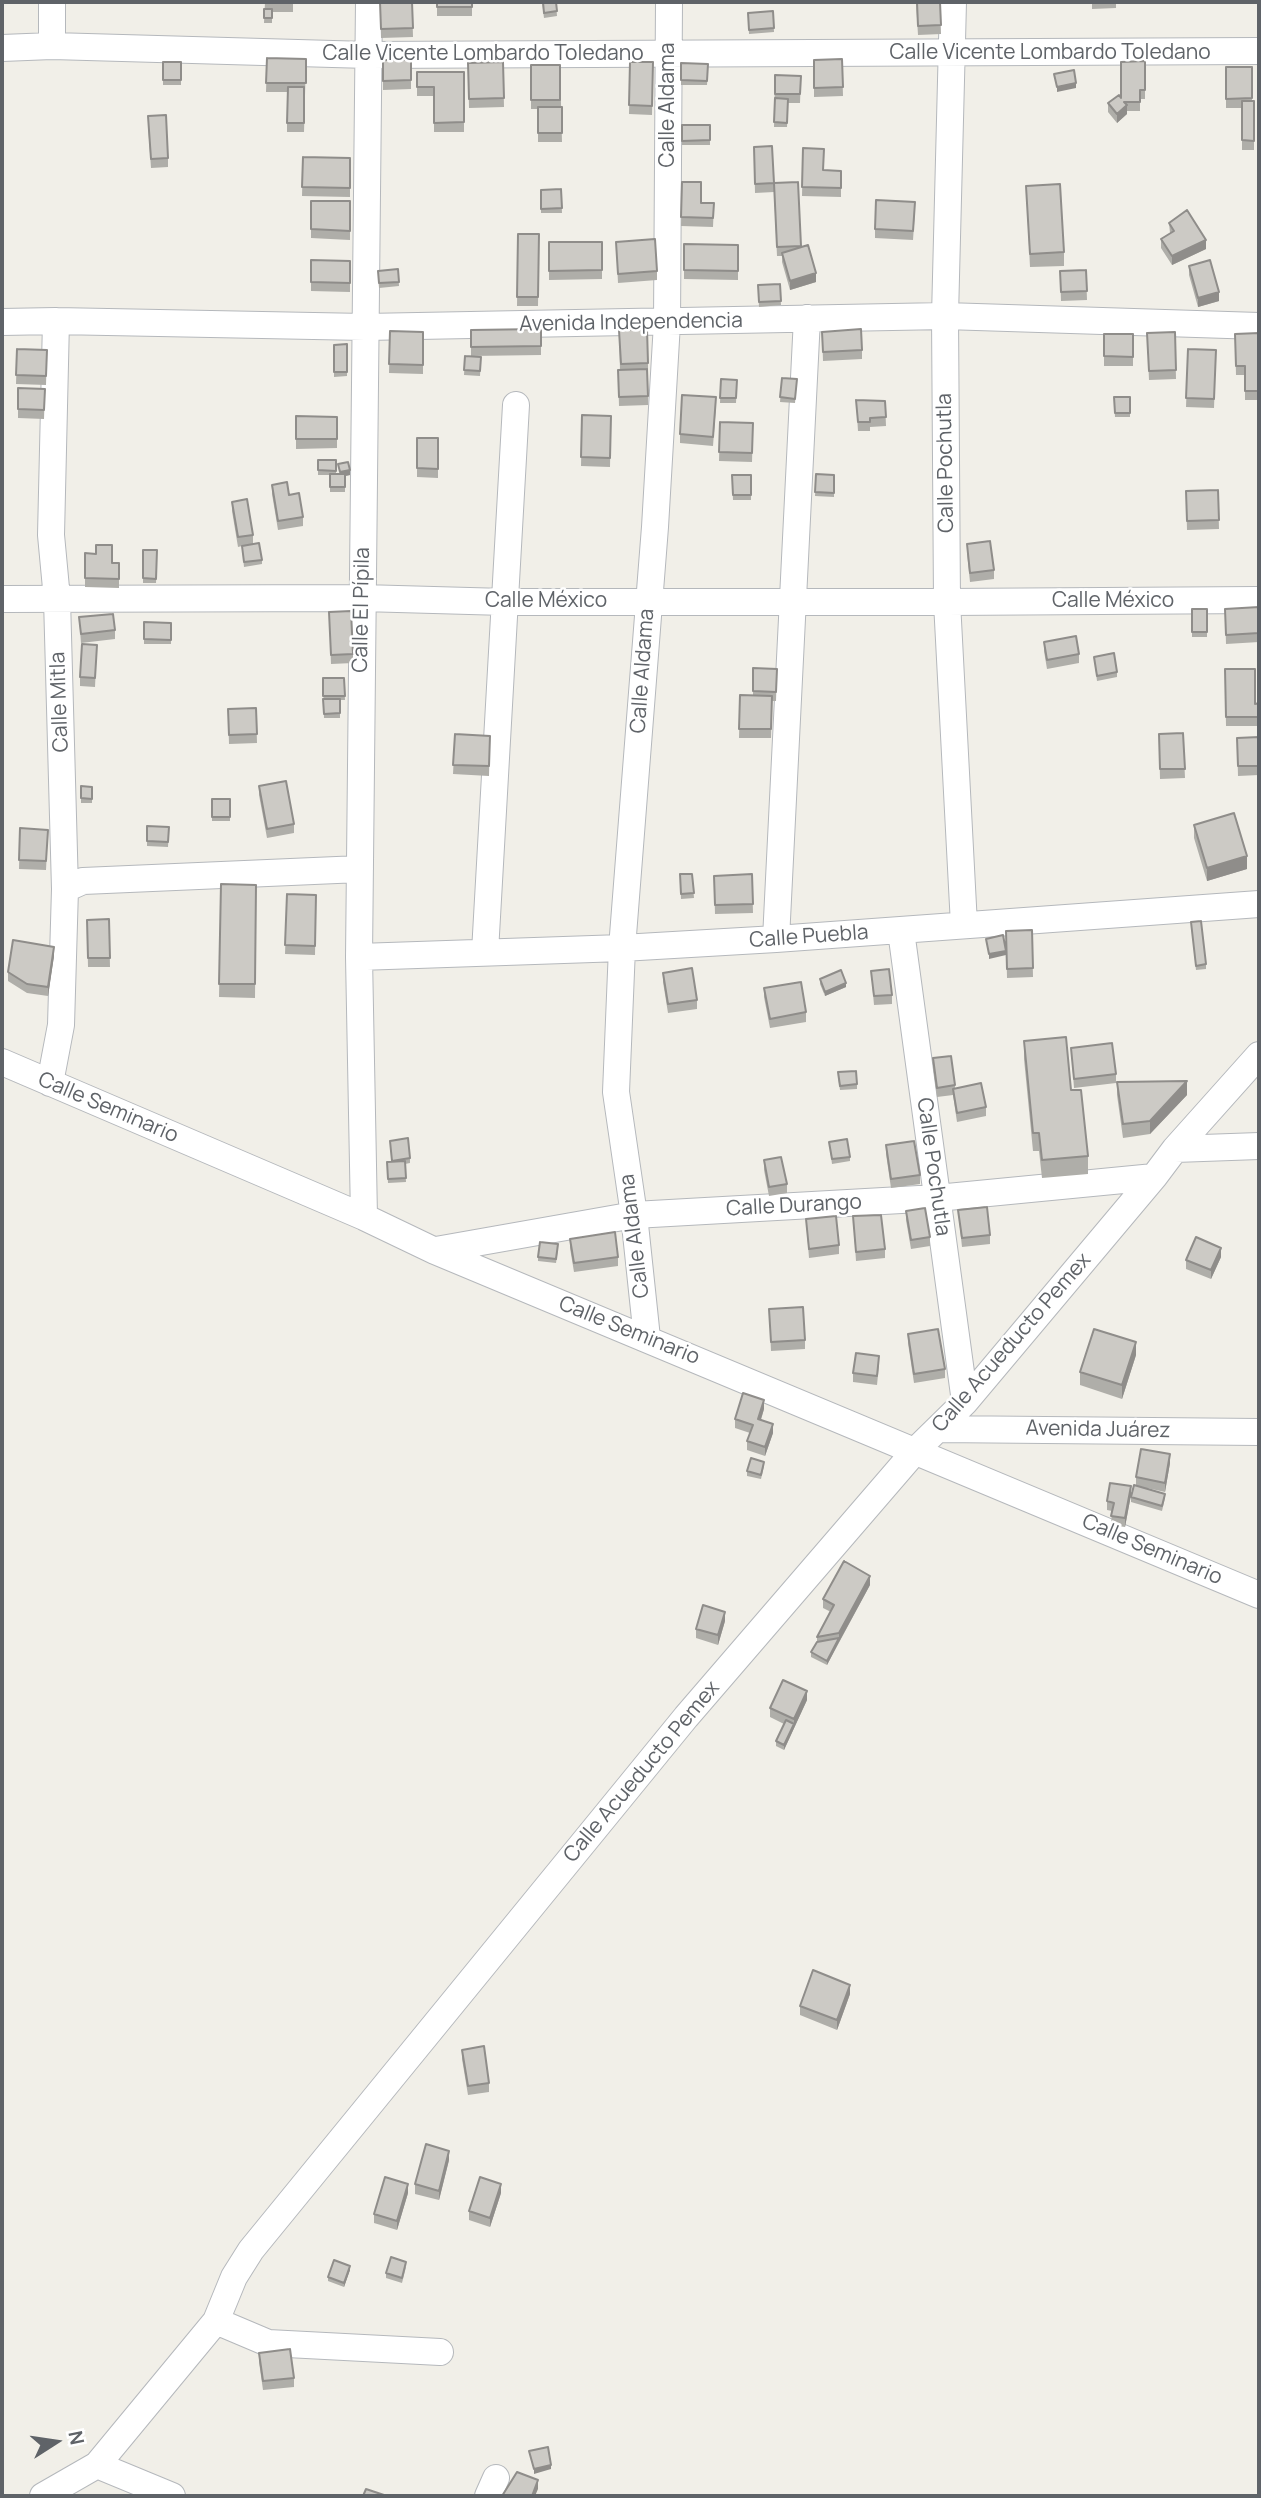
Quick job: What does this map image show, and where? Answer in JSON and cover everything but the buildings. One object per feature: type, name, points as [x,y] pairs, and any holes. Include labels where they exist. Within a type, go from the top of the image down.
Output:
[{"type":"street","points":[[52,2],[52,46]]},
{"type":"street","name":"Calle El Pípila","points":[[364,1217],[359,957],[369,2]]},
{"type":"street","name":"Calle Aldama","points":[[647,1338],[634,1215],[616,1093],[622,948],[655,527],[667,323],[669,2]]},
{"type":"street","name":"Calle Pochutla","points":[[953,2],[945,316],[947,602],[964,925]]},
{"type":"street","name":"Calle Vicente Lombardo Toledano","points":[[2,48],[52,46],[368,55],[1259,51]]},
{"type":"street","name":"Avenida Independencia","points":[[2,322],[365,327],[945,316],[1259,326]]},
{"type":"street","points":[[776,939],[807,318]]},
{"type":"street","name":"Calle Mitla","points":[[50,1083],[61,1025],[65,889],[57,599],[51,535],[56,321]]},
{"type":"street","points":[[485,952],[516,405]]},
{"type":"street","name":"Calle México","points":[[2,599],[362,598],[506,602],[1259,600]]},
{"type":"street","points":[[65,889],[83,881],[360,869]]},
{"type":"street","name":"Calle Puebla","points":[[359,957],[622,948],[776,939],[1259,904]]},
{"type":"street","name":"Calle Pochutla","points":[[901,931],[965,1402]]},
{"type":"street","name":"Calle Acueducto Pemex","points":[[43,2496],[97,2465],[216,2321],[234,2277],[259,2239],[686,1717],[916,1450],[965,1402],[1154,1178],[1175,1149],[1259,1055]]},
{"type":"street","name":"Calle Seminario","points":[[2,1062],[364,1217],[435,1251],[1259,1595]]},
{"type":"street","points":[[1175,1149],[1259,1146]]},
{"type":"street","name":"Calle Durango","points":[[435,1251],[634,1215],[937,1198],[1154,1178]]},
{"type":"street","name":"Avenida Juárez","points":[[938,1429],[1259,1432]]},
{"type":"street","points":[[216,2321],[268,2343],[440,2352]]},
{"type":"street","points":[[97,2465],[172,2496]]}]
